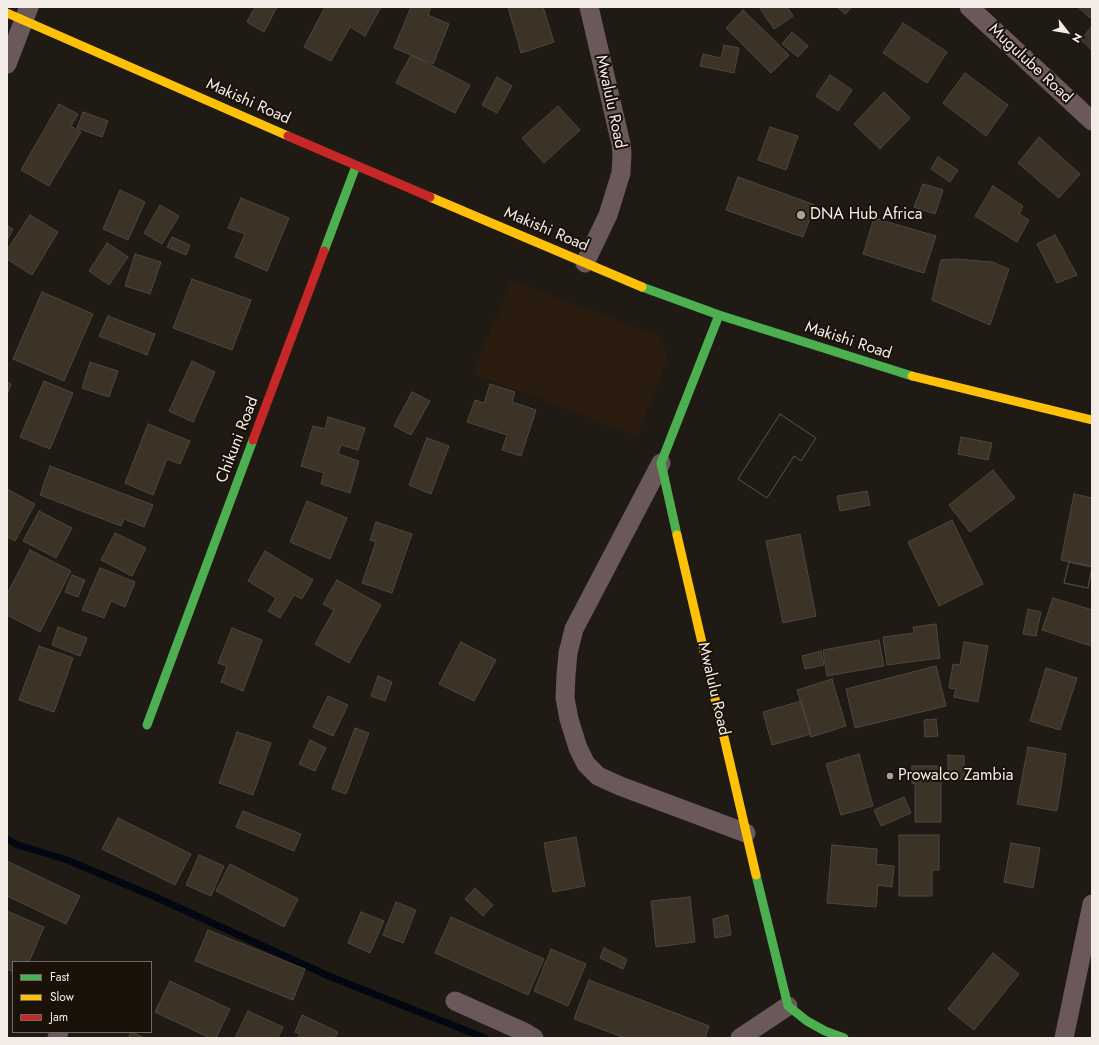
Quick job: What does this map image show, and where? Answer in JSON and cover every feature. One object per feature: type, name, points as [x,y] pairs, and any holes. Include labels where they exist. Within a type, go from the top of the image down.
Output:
[{"type":"street","name":"Mwalulu Road","points":[[585,262],[608,215],[621,172],[622,154],[590,7]]},
{"type":"street","name":"Mugulube Road","points":[[969,7],[1092,120]]},
{"type":"street","name":"Makishi Road","points":[[20,13],[356,166],[654,292],[719,315],[906,375],[1092,420]]},
{"type":"street","points":[[7,64],[20,13]]},
{"type":"street","name":"Chikuni Road","points":[[147,725],[356,166]]},
{"type":"street","points":[[719,315],[661,463],[574,629],[568,653],[565,698],[569,719],[578,748],[586,764],[598,776],[620,786],[746,833]]},
{"type":"street","name":"Mwalulu Road","points":[[661,463],[746,833],[788,1006]]},
{"type":"street","points":[[1064,1038],[1092,904]]},
{"type":"street","points":[[455,1001],[534,1038]]},
{"type":"street","points":[[740,1038],[788,1006],[808,1021],[825,1031],[844,1038]]},
{"type":"shaded area","points":[[512,281],[660,336],[668,357],[637,436],[472,373]]},
{"type":"building","points":[[255,7],[277,7],[264,32],[247,22]]},
{"type":"building","points":[[325,7],[381,7],[365,36],[350,27],[331,61],[304,47]]},
{"type":"building","points":[[411,7],[431,7],[428,15],[449,24],[433,64],[394,48]]},
{"type":"building","points":[[508,7],[543,7],[554,42],[521,53]]},
{"type":"building","points":[[759,7],[787,7],[793,16],[774,29]]},
{"type":"building","points":[[837,7],[852,7],[845,14]]},
{"type":"building","points":[[1078,7],[1092,7],[1092,16],[1090,18]]},
{"type":"building","points":[[743,10],[789,55],[771,73],[726,28]]},
{"type":"building","points":[[903,23],[947,52],[927,83],[883,53]]},
{"type":"building","points":[[1092,26],[1092,50],[1081,40]]},
{"type":"building","points":[[792,32],[808,46],[798,57],[782,44]]},
{"type":"building","points":[[724,45],[739,48],[734,73],[700,66],[703,54],[721,58]]},
{"type":"building","points":[[411,55],[470,85],[455,113],[396,83]]},
{"type":"building","points":[[965,73],[1008,105],[986,136],[943,103]]},
{"type":"building","points":[[830,75],[852,90],[838,111],[816,96]]},
{"type":"building","points":[[497,77],[512,86],[497,113],[482,105]]},
{"type":"building","points":[[884,92],[910,118],[880,149],[854,124]]},
{"type":"building","points":[[59,104],[78,114],[71,126],[81,132],[49,186],[21,170]]},
{"type":"building","points":[[558,106],[580,130],[544,163],[522,138]]},
{"type":"building","points":[[83,112],[108,121],[102,137],[77,128]]},
{"type":"building","points":[[770,127],[798,136],[786,170],[758,160]]},
{"type":"building","points":[[1039,137],[1080,174],[1059,198],[1018,163]]},
{"type":"building","points":[[938,157],[958,170],[950,182],[931,169]]},
{"type":"building","points":[[738,177],[815,205],[803,237],[726,210]]},
{"type":"building","points":[[923,184],[943,190],[935,214],[914,207]]},
{"type":"building","points":[[993,186],[1023,206],[1019,214],[1029,220],[1017,242],[975,216]]},
{"type":"building","points":[[120,190],[145,202],[128,240],[103,229]]},
{"type":"building","points":[[241,198],[289,218],[267,271],[235,257],[245,234],[228,228]]},
{"type":"building","points":[[160,205],[179,216],[162,244],[144,233]]},
{"type":"building","points":[[30,215],[58,232],[32,275],[7,259],[7,250]]},
{"type":"building","points":[[874,218],[936,236],[924,273],[863,254]]},
{"type":"building","points":[[7,226],[13,229],[7,240]]},
{"type":"building","points":[[1055,235],[1077,275],[1057,283],[1037,244]]},
{"type":"building","points":[[172,237],[190,245],[186,255],[167,247]]},
{"type":"building","points":[[107,243],[128,257],[109,285],[89,271]]},
{"type":"building","points":[[135,254],[161,262],[150,294],[125,286]]},
{"type":"building","points":[[956,259],[992,262],[1009,269],[990,325],[932,300],[941,260]]},
{"type":"building","points":[[192,279],[251,300],[232,350],[173,328]]},
{"type":"building","points":[[42,292],[93,314],[64,381],[13,359]]},
{"type":"building","points":[[108,316],[155,334],[147,355],[99,336]]},
{"type":"building","points":[[192,361],[215,372],[193,422],[169,411]]},
{"type":"building","points":[[90,362],[118,371],[109,397],[82,388]]},
{"type":"building","points":[[44,381],[73,393],[50,449],[20,437]]},
{"type":"building","points":[[7,382],[11,384],[7,395]]},
{"type":"building","points":[[490,384],[515,392],[512,402],[536,410],[521,456],[502,450],[507,435],[467,422],[475,400],[484,403]]},
{"type":"building","points":[[412,392],[430,401],[411,435],[394,426]]},
{"type":"building","points":[[780,414],[816,438],[801,461],[794,456],[767,498],[738,479]]},
{"type":"building","points":[[780,414],[816,438],[801,461],[794,456],[767,498],[738,479]]},
{"type":"building","points":[[328,417],[365,428],[358,450],[341,445],[338,454],[359,461],[350,493],[321,484],[324,473],[301,466],[313,426],[325,429]]},
{"type":"building","points":[[148,424],[190,441],[180,464],[167,459],[153,495],[125,483]]},
{"type":"building","points":[[961,437],[992,443],[988,460],[958,454]]},
{"type":"building","points":[[427,438],[449,446],[431,494],[409,485]]},
{"type":"building","points":[[50,466],[153,505],[144,527],[124,519],[121,526],[40,495]]},
{"type":"building","points":[[993,470],[1015,498],[970,532],[949,505]]},
{"type":"building","points":[[7,489],[35,504],[15,541],[7,537]]},
{"type":"building","points":[[867,491],[870,505],[840,511],[837,496]]},
{"type":"building","points":[[1074,494],[1092,498],[1092,566],[1061,560]]},
{"type":"building","points":[[307,501],[347,518],[330,559],[290,542]]},
{"type":"building","points":[[39,511],[72,528],[56,558],[23,541]]},
{"type":"building","points":[[952,520],[983,584],[939,606],[908,542]]},
{"type":"building","points":[[376,522],[412,534],[392,593],[362,583],[376,542],[370,540]]},
{"type":"building","points":[[115,533],[146,548],[132,576],[101,560]]},
{"type":"building","points":[[800,534],[816,616],[783,623],[766,541]]},
{"type":"building","points":[[30,550],[71,571],[40,632],[7,615],[7,594]]},
{"type":"building","points":[[265,551],[313,580],[302,599],[294,595],[280,618],[268,611],[276,598],[248,581]]},
{"type":"building","points":[[1069,562],[1092,567],[1088,588],[1064,583]]},
{"type":"building","points":[[1069,562],[1092,567],[1088,588],[1064,583]]},
{"type":"building","points":[[100,568],[135,582],[125,607],[111,601],[104,618],[82,610]]},
{"type":"building","points":[[72,575],[85,580],[78,597],[65,592]]},
{"type":"building","points":[[337,580],[381,605],[349,663],[315,644],[334,610],[323,604]]},
{"type":"building","points":[[1053,598],[1092,610],[1091,646],[1042,630]]},
{"type":"building","points":[[1028,609],[1041,612],[1036,636],[1023,634]]},
{"type":"building","points":[[936,624],[940,658],[887,665],[883,637],[914,633],[913,627]]},
{"type":"building","points":[[58,627],[87,638],[80,656],[52,645]]},
{"type":"building","points":[[232,628],[262,640],[243,691],[221,682],[227,666],[218,663]]},
{"type":"building","points":[[879,640],[884,666],[827,676],[823,650]]},
{"type":"building","points":[[461,642],[496,660],[474,701],[439,684]]},
{"type":"building","points":[[964,642],[988,646],[978,702],[954,697],[956,689],[949,688],[953,664],[960,665]]},
{"type":"building","points":[[39,646],[73,658],[54,712],[19,700]]},
{"type":"building","points":[[821,651],[824,665],[805,669],[802,656]]},
{"type":"building","points":[[936,666],[946,706],[855,728],[846,689]]},
{"type":"building","points":[[1046,668],[1077,678],[1060,730],[1030,721]]},
{"type":"building","points":[[378,676],[392,682],[385,701],[371,696]]},
{"type":"building","points":[[832,679],[846,726],[811,737],[797,690]]},
{"type":"building","points":[[328,696],[348,705],[333,736],[313,727]]},
{"type":"building","points":[[801,701],[811,734],[772,745],[763,712]]},
{"type":"building","points":[[936,719],[938,736],[925,737],[924,720]]},
{"type":"building","points":[[355,728],[369,733],[346,794],[332,789]]},
{"type":"building","points":[[237,732],[271,743],[253,795],[219,783]]},
{"type":"building","points":[[310,740],[326,748],[315,771],[299,764]]},
{"type":"building","points":[[1028,747],[1066,754],[1057,811],[1017,804]]},
{"type":"building","points":[[859,754],[873,806],[841,815],[826,764]]},
{"type":"building","points":[[948,755],[964,756],[964,779],[948,779]]},
{"type":"building","points":[[912,766],[941,766],[941,822],[915,822],[915,783],[912,784]]},
{"type":"building","points":[[904,797],[911,813],[881,826],[874,810]]},
{"type":"building","points":[[243,811],[301,834],[294,851],[236,827]]},
{"type":"building","points":[[118,818],[191,854],[175,885],[102,849]]},
{"type":"building","points":[[899,835],[939,835],[939,870],[932,870],[932,896],[899,896]]},
{"type":"building","points":[[576,837],[585,886],[553,892],[544,843]]},
{"type":"building","points":[[1011,843],[1040,848],[1033,888],[1004,882]]},
{"type":"building","points":[[832,845],[877,849],[876,864],[894,866],[892,887],[878,885],[876,907],[827,903]]},
{"type":"building","points":[[199,855],[224,866],[211,896],[186,885]]},
{"type":"building","points":[[7,861],[80,896],[66,924],[7,896]]},
{"type":"building","points":[[230,864],[298,899],[284,927],[216,891]]},
{"type":"building","points":[[475,888],[493,905],[483,916],[465,899]]},
{"type":"building","points":[[690,897],[695,942],[656,947],[651,901]]},
{"type":"building","points":[[396,902],[416,910],[403,943],[383,935]]},
{"type":"building","points":[[7,911],[44,927],[29,961],[12,961],[12,972],[7,969]]},
{"type":"building","points":[[361,912],[384,921],[370,953],[348,943]]},
{"type":"building","points":[[728,915],[731,935],[715,938],[713,919]]},
{"type":"building","points":[[451,917],[544,959],[528,995],[435,953]]},
{"type":"building","points":[[208,930],[305,969],[293,1000],[195,961]]},
{"type":"building","points":[[604,948],[627,959],[623,969],[600,958]]},
{"type":"building","points":[[551,949],[586,964],[568,1006],[534,991]]},
{"type":"building","points":[[993,953],[1019,974],[974,1030],[948,1009]]},
{"type":"building","points":[[589,980],[709,1026],[705,1038],[625,1038],[574,1019]]},
{"type":"building","points":[[170,981],[230,1009],[216,1038],[210,1038],[155,1012]]},
{"type":"building","points":[[248,1011],[283,1027],[278,1038],[235,1038]]},
{"type":"building","points":[[302,1015],[338,1032],[335,1038],[298,1038],[300,1034],[295,1032]]},
{"type":"building","points":[[130,1033],[133,1033],[145,1038],[128,1038]]},
{"type":"waterway","points":[[7,839],[18,845],[67,860],[153,896],[331,977],[485,1038]]},
{"type":"traffic: fast","points":[[324,251],[356,166]]},
{"type":"traffic: fast","points":[[642,287],[719,315],[912,376]]},
{"type":"traffic: fast","points":[[677,535],[661,463],[719,315]]},
{"type":"traffic: fast","points":[[147,725],[253,440]]},
{"type":"traffic: fast","points":[[756,875],[788,1006],[807,1021],[825,1031],[844,1038]]},
{"type":"traffic: slow","points":[[7,13],[288,136]]},
{"type":"traffic: slow","points":[[430,197],[642,287]]},
{"type":"traffic: slow","points":[[912,376],[1092,420]]},
{"type":"traffic: slow","points":[[677,535],[756,875]]},
{"type":"traffic: jam","points":[[288,136],[430,197]]},
{"type":"traffic: jam","points":[[253,440],[324,251]]},
{"type":"place","name":"DNA Hub Africa","points":[[801,215]]},
{"type":"place","name":"Prowalco Zambia","points":[[890,776]]}]
